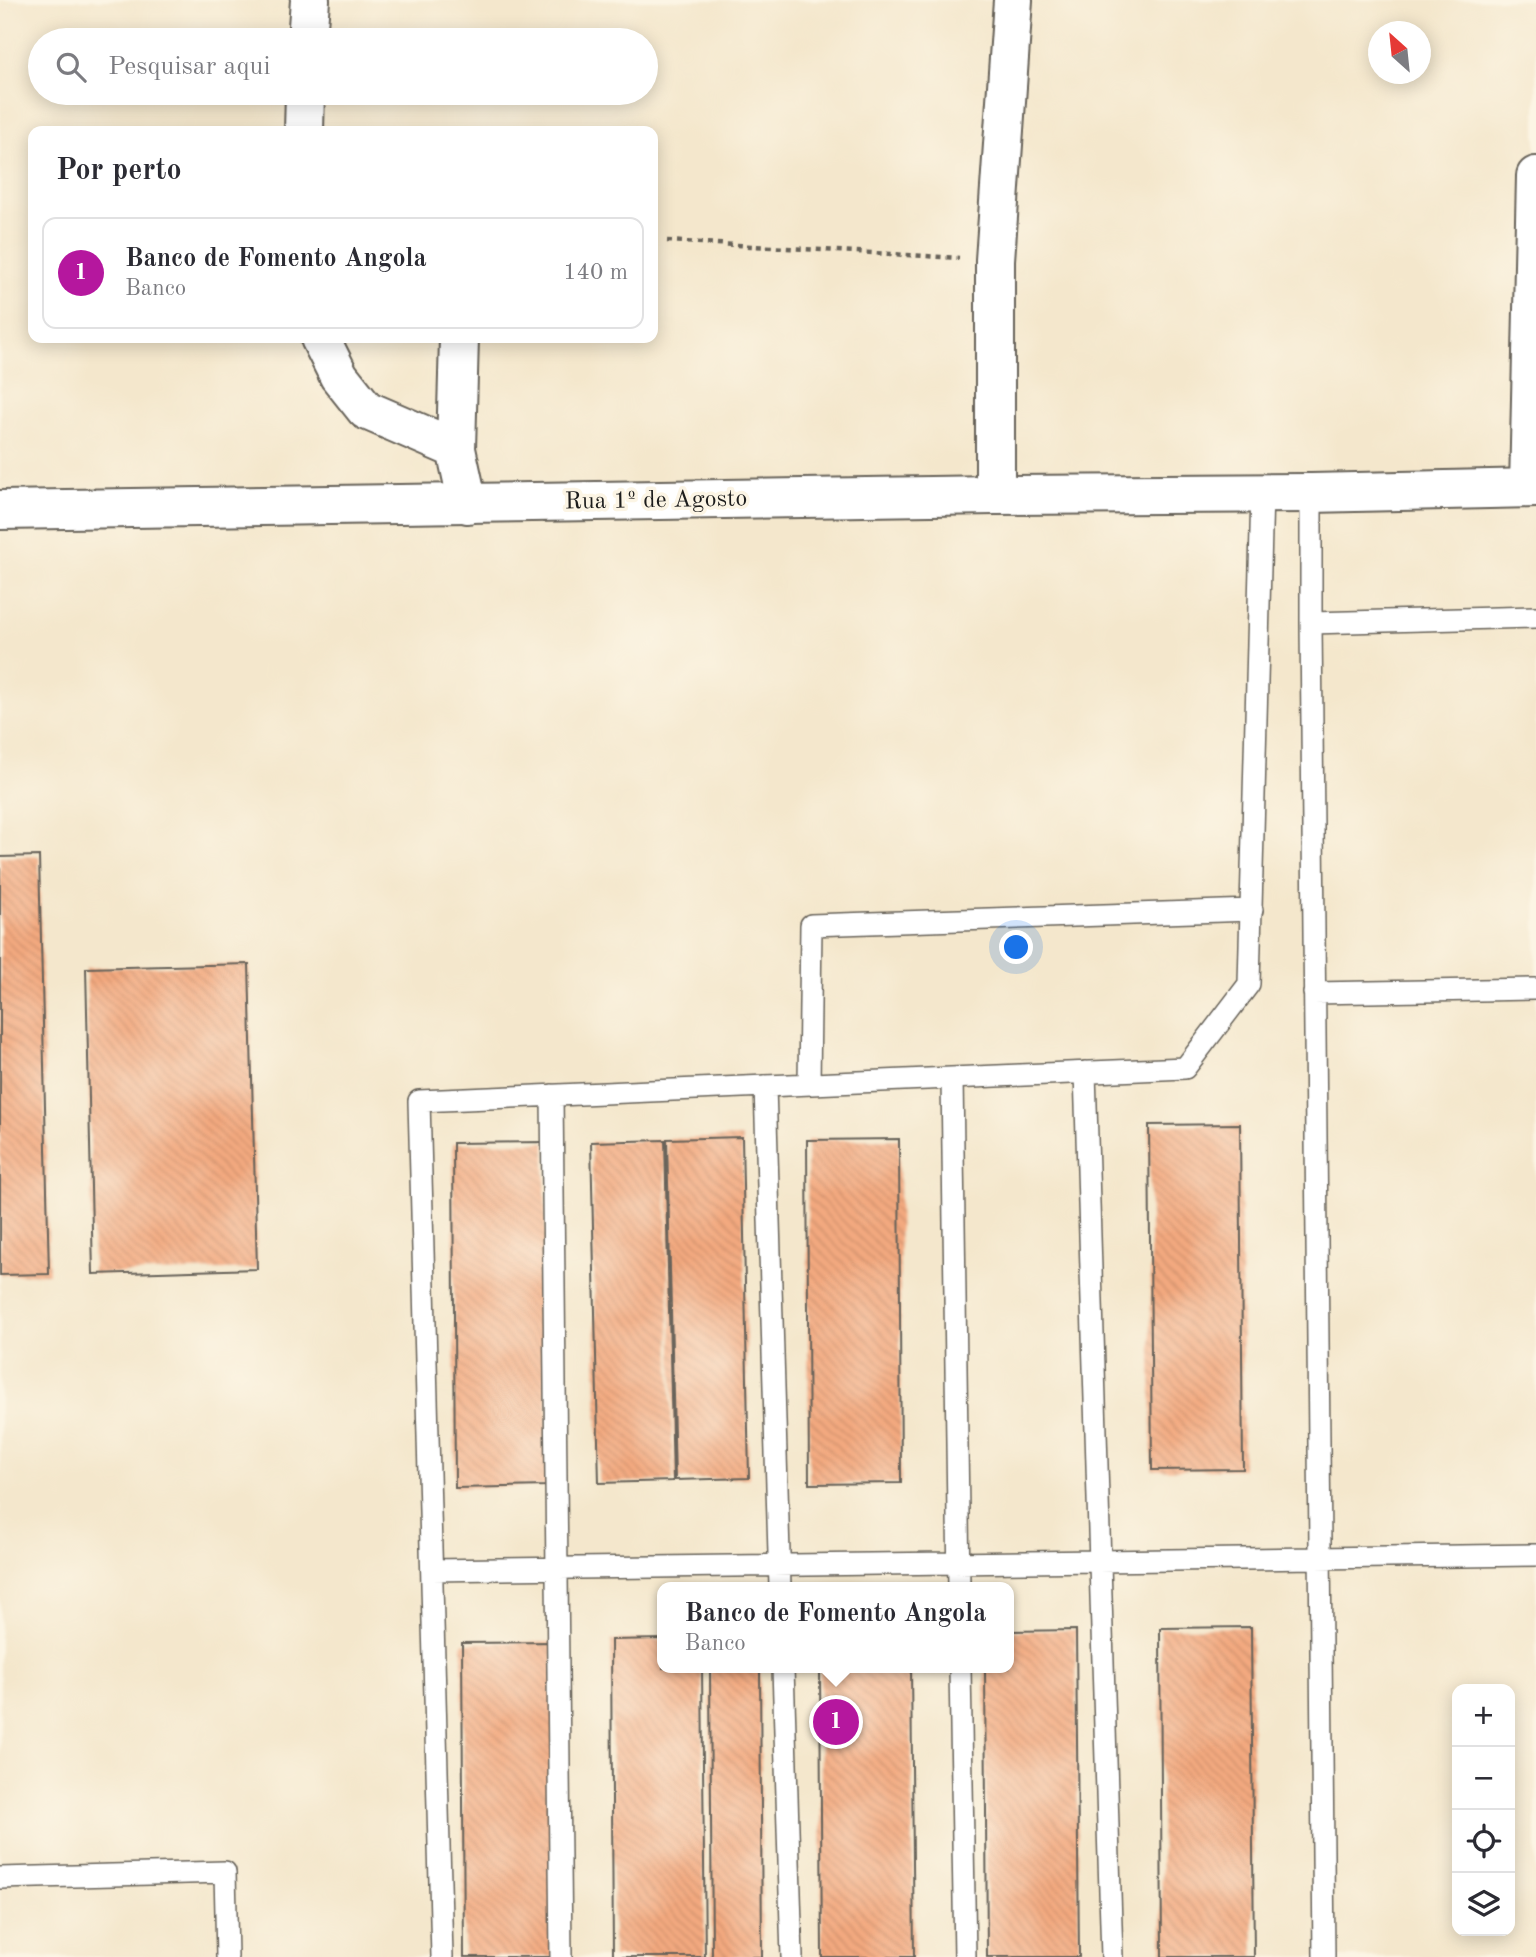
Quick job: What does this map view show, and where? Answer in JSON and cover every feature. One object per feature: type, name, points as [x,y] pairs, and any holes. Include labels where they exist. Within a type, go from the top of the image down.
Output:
[{"type":"main road","points":[[308,28],[310,0]]},
{"type":"main road","points":[[995,495],[995,260],[1013,0]]},
{"type":"main road","points":[[304,126],[305,105]]},
{"type":"main road","points":[[1533,488],[1536,176]]},
{"type":"main road","points":[[322,343],[339,376],[366,410],[456,449]]},
{"type":"main road","points":[[459,343],[456,449],[468,504]]},
{"type":"main road","name":"Rua 1º de Agosto","points":[[0,510],[1533,488]]},
{"type":"lane","points":[[442,1957],[419,1101],[1185,1068],[1249,984],[1262,492]]},
{"type":"lane","points":[[1311,493],[1324,1957]]},
{"type":"lane","points":[[1311,623],[1536,617]]},
{"type":"lane","points":[[810,1084],[811,925],[1252,910]]},
{"type":"lane","points":[[1314,993],[1536,989]]},
{"type":"lane","points":[[1085,1072],[1112,1957]]},
{"type":"lane","points":[[952,1078],[959,1582]]},
{"type":"lane","points":[[765,1086],[780,1582]]},
{"type":"lane","points":[[552,1095],[561,1957]]},
{"type":"lane","points":[[432,1570],[1536,1555]]},
{"type":"lane","points":[[783,1673],[792,1957]]},
{"type":"lane","points":[[960,1673],[965,1957]]},
{"type":"lane","points":[[0,1878],[226,1872],[227,1957]]},
{"type":"path","points":[[667,241],[995,260]]},
{"type":"building","points":[[39,856],[49,1274],[0,1275],[0,857]]},
{"type":"building","points":[[249,964],[257,1269],[93,1274],[86,968]]},
{"type":"building","points":[[1240,1124],[1243,1469],[1152,1470],[1149,1125]]},
{"type":"building","points":[[742,1137],[749,1478],[675,1480],[667,1139]]},
{"type":"building","points":[[899,1139],[901,1483],[809,1484],[807,1140]]},
{"type":"building","points":[[665,1140],[673,1481],[599,1483],[591,1142]]},
{"type":"building","points":[[545,1142],[548,1486],[455,1488],[453,1143]]},
{"type":"building","points":[[1251,1627],[1254,1957],[1162,1957],[1160,1628]]},
{"type":"building","points":[[1076,1630],[1079,1957],[987,1957],[985,1673],[1014,1673],[1014,1631]]},
{"type":"building","points":[[657,1639],[657,1673],[702,1673],[705,1957],[613,1957],[611,1640]]},
{"type":"building","points":[[553,1642],[556,1957],[464,1957],[462,1643]]},
{"type":"building","points":[[710,1673],[760,1673],[762,1957],[712,1957]]},
{"type":"building","points":[[820,1673],[911,1673],[914,1957],[822,1957]]},
{"type":"place","name":"Banco de Fomento Angola","points":[[836,1722]]}]
